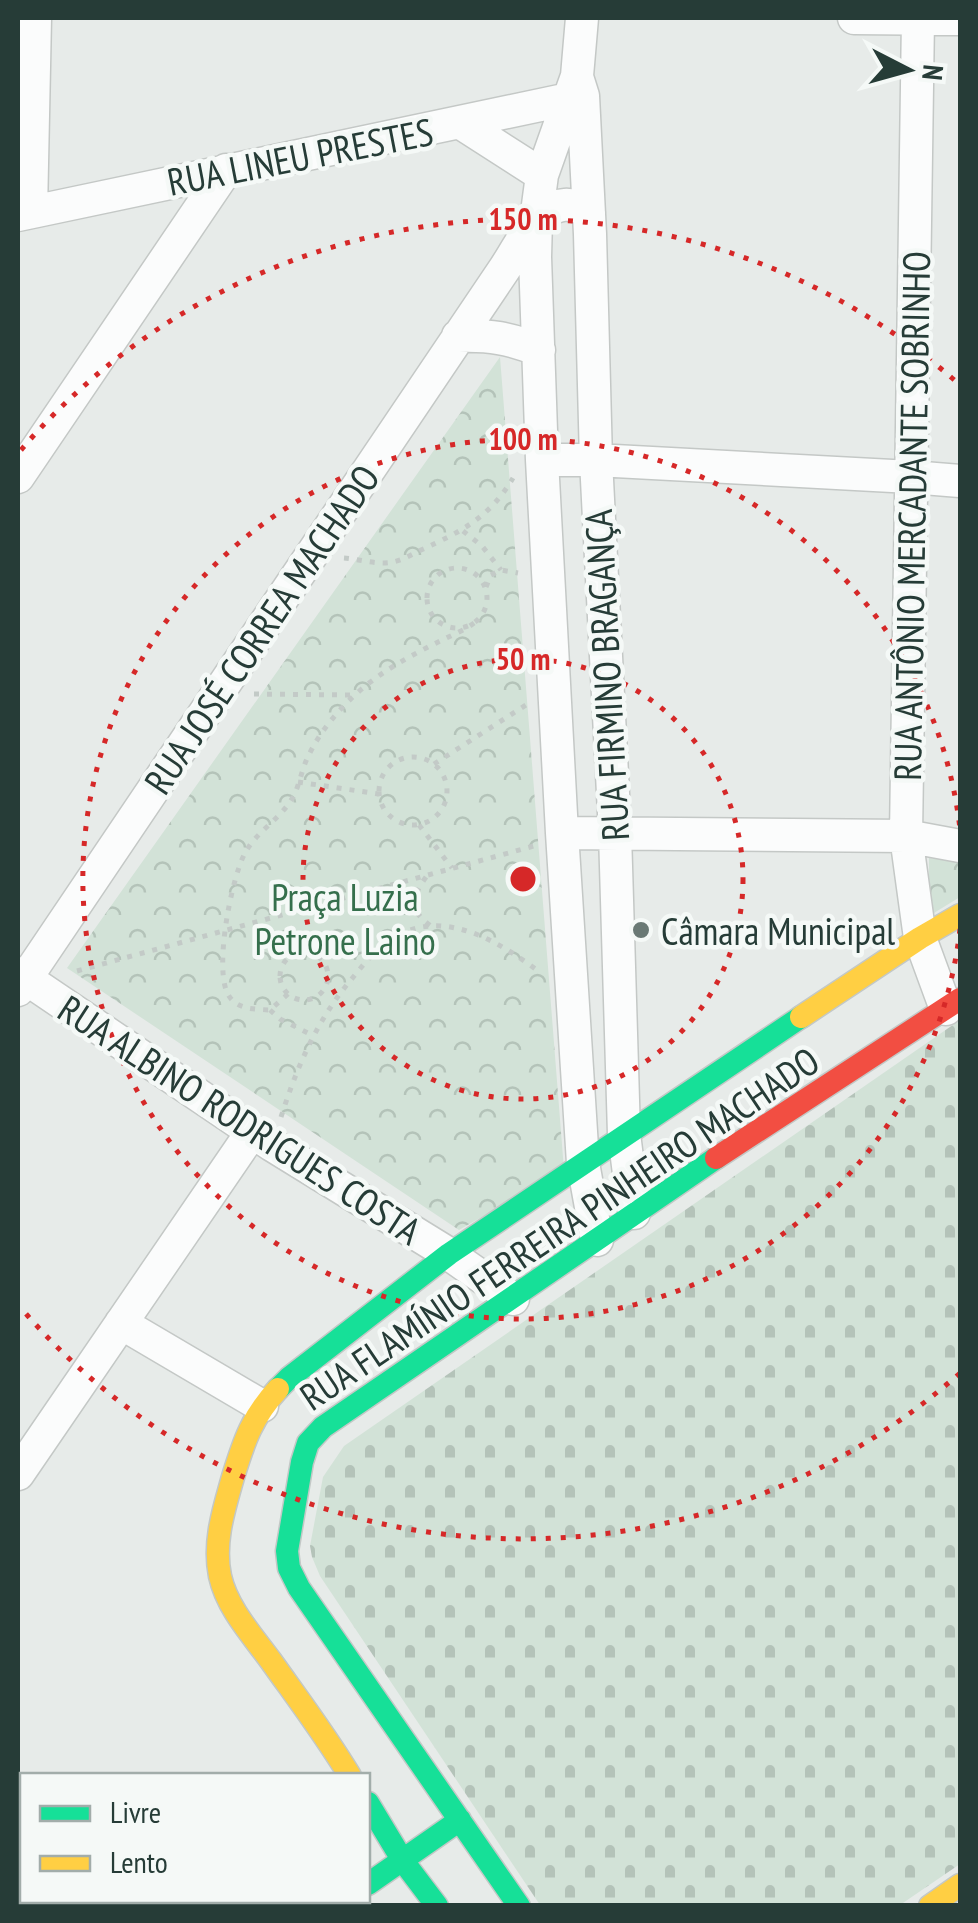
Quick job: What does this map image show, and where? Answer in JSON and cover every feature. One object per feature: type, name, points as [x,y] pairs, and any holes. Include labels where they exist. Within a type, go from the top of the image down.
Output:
[{"type":"main road","name":"RUA FLAMÍNIO FERREIRA PINHEIRO MACHADO","points":[[348,1773],[232,1606],[220,1577],[216,1548],[223,1512],[246,1434],[262,1406],[289,1378],[449,1254],[624,1134],[658,1123],[920,938],[960,914]]},
{"type":"main road","name":"RUA FLAMÍNIO FERREIRA PINHEIRO MACHADO","points":[[519,1906],[460,1820],[419,1775],[298,1588],[287,1551],[308,1443],[323,1427],[634,1213],[668,1179],[953,1004]]},
{"type":"main road","points":[[330,1742],[335,1773]]},
{"type":"main road","points":[[372,1804],[403,1861],[437,1906]]},
{"type":"main road","points":[[389,1895],[403,1861],[460,1820]]},
{"type":"main road","points":[[930,1906],[960,1885]]},
{"type":"street","points":[[24,213],[35,18]]},
{"type":"street","points":[[576,90],[582,18]]},
{"type":"street","points":[[854,18],[960,19]]},
{"type":"street","name":"RUA ANTÔNIO MERCADANTE SOBRINHO","points":[[918,18],[906,836],[920,938],[953,1004]]},
{"type":"street","name":"RUA LINEU PRESTES","points":[[24,213],[461,124],[576,90]]},
{"type":"street","name":"RUA FIRMINO BRAGANÇA","points":[[576,90],[542,176],[536,220],[520,262],[539,350],[529,467],[549,839],[584,1163],[597,1240]]},
{"type":"street","name":"RUA FIRMINO BRAGANÇA","points":[[576,90],[590,224],[624,1134],[634,1213]]},
{"type":"street","points":[[461,124],[542,176]]},
{"type":"street","points":[[18,478],[226,170]]},
{"type":"street","points":[[520,262],[579,244],[590,224],[574,204],[558,206],[536,220]]},
{"type":"street","name":"RUA JOSÉ CORREA MACHADO","points":[[20,981],[458,336],[520,262]]},
{"type":"street","points":[[458,336],[515,340],[539,350]]},
{"type":"street","points":[[529,467],[596,460],[911,476],[960,482]]},
{"type":"street","points":[[549,839],[615,833],[906,836],[960,846]]},
{"type":"street","name":"RUA ALBINO RODRIGUES COSTA","points":[[20,981],[513,1298]]},
{"type":"street","points":[[18,1474],[121,1323],[262,1138]]},
{"type":"street","points":[[121,1323],[262,1406]]},
{"type":"path","points":[[337,557],[385,563],[399,560],[463,530],[476,522],[529,467]]},
{"type":"path","points":[[463,530],[501,570]]},
{"type":"path","points":[[477,621],[462,628],[441,623],[428,605],[430,585],[437,576],[460,567],[479,577],[486,587]]},
{"type":"path","points":[[312,1035],[270,1010],[246,1008],[230,999],[222,978],[232,889],[244,854],[252,840],[290,803],[308,758],[340,710],[388,667],[477,621],[486,607],[486,587],[491,575],[501,570],[529,579]]},
{"type":"path","points":[[242,694],[356,695]]},
{"type":"path","points":[[434,764],[532,700],[533,718]]},
{"type":"path","points":[[421,758],[434,764],[446,784],[443,808],[419,825],[391,818],[378,794],[382,776],[400,759],[421,758]]},
{"type":"path","points":[[298,782],[378,794]]},
{"type":"path","points":[[419,825],[452,868]]},
{"type":"path","points":[[93,982],[77,971],[549,839]]},
{"type":"path","points":[[428,875],[416,896],[414,908],[418,918],[432,926],[484,936],[541,973],[540,955]]},
{"type":"path","points":[[262,1138],[312,1035],[342,990],[372,954],[400,934],[432,926]]},
{"type":"path","points":[[303,952],[320,958],[328,978],[320,994],[303,1000],[288,994],[280,975],[284,963],[303,952]]},
{"type":"path","points":[[270,1010],[288,994]]},
{"type":"green space","name":"Praça Luzia Petrone Laino","points":[[500,357],[564,1170],[459,1230],[67,968]]},
{"type":"green space","points":[[929,858],[960,861],[960,897],[929,916]]},
{"type":"green space","points":[[960,1020],[960,1864],[900,1905],[540,1905],[320,1576],[310,1546],[323,1477],[344,1446]]},
{"type":"traffic: fast","points":[[278,1389],[449,1254],[801,1017]]},
{"type":"traffic: fast","points":[[519,1906],[289,1568],[287,1551],[302,1462],[308,1443],[323,1427],[716,1158]]},
{"type":"traffic: fast","points":[[370,1806],[403,1861],[437,1906]]},
{"type":"traffic: fast","points":[[370,1883],[460,1820]]},
{"type":"traffic: fast","points":[[223,1906],[227,1903]]},
{"type":"traffic: slow","points":[[801,1017],[960,915]]},
{"type":"traffic: slow","points":[[278,1389],[250,1430],[233,1477],[219,1538],[220,1576],[241,1621],[348,1773]]},
{"type":"traffic: slow","points":[[930,1906],[960,1885]]},
{"type":"traffic: jam","points":[[716,1158],[960,999]]},
{"type":"place","name":"Câmara Municipal","points":[[641,930]]}]
